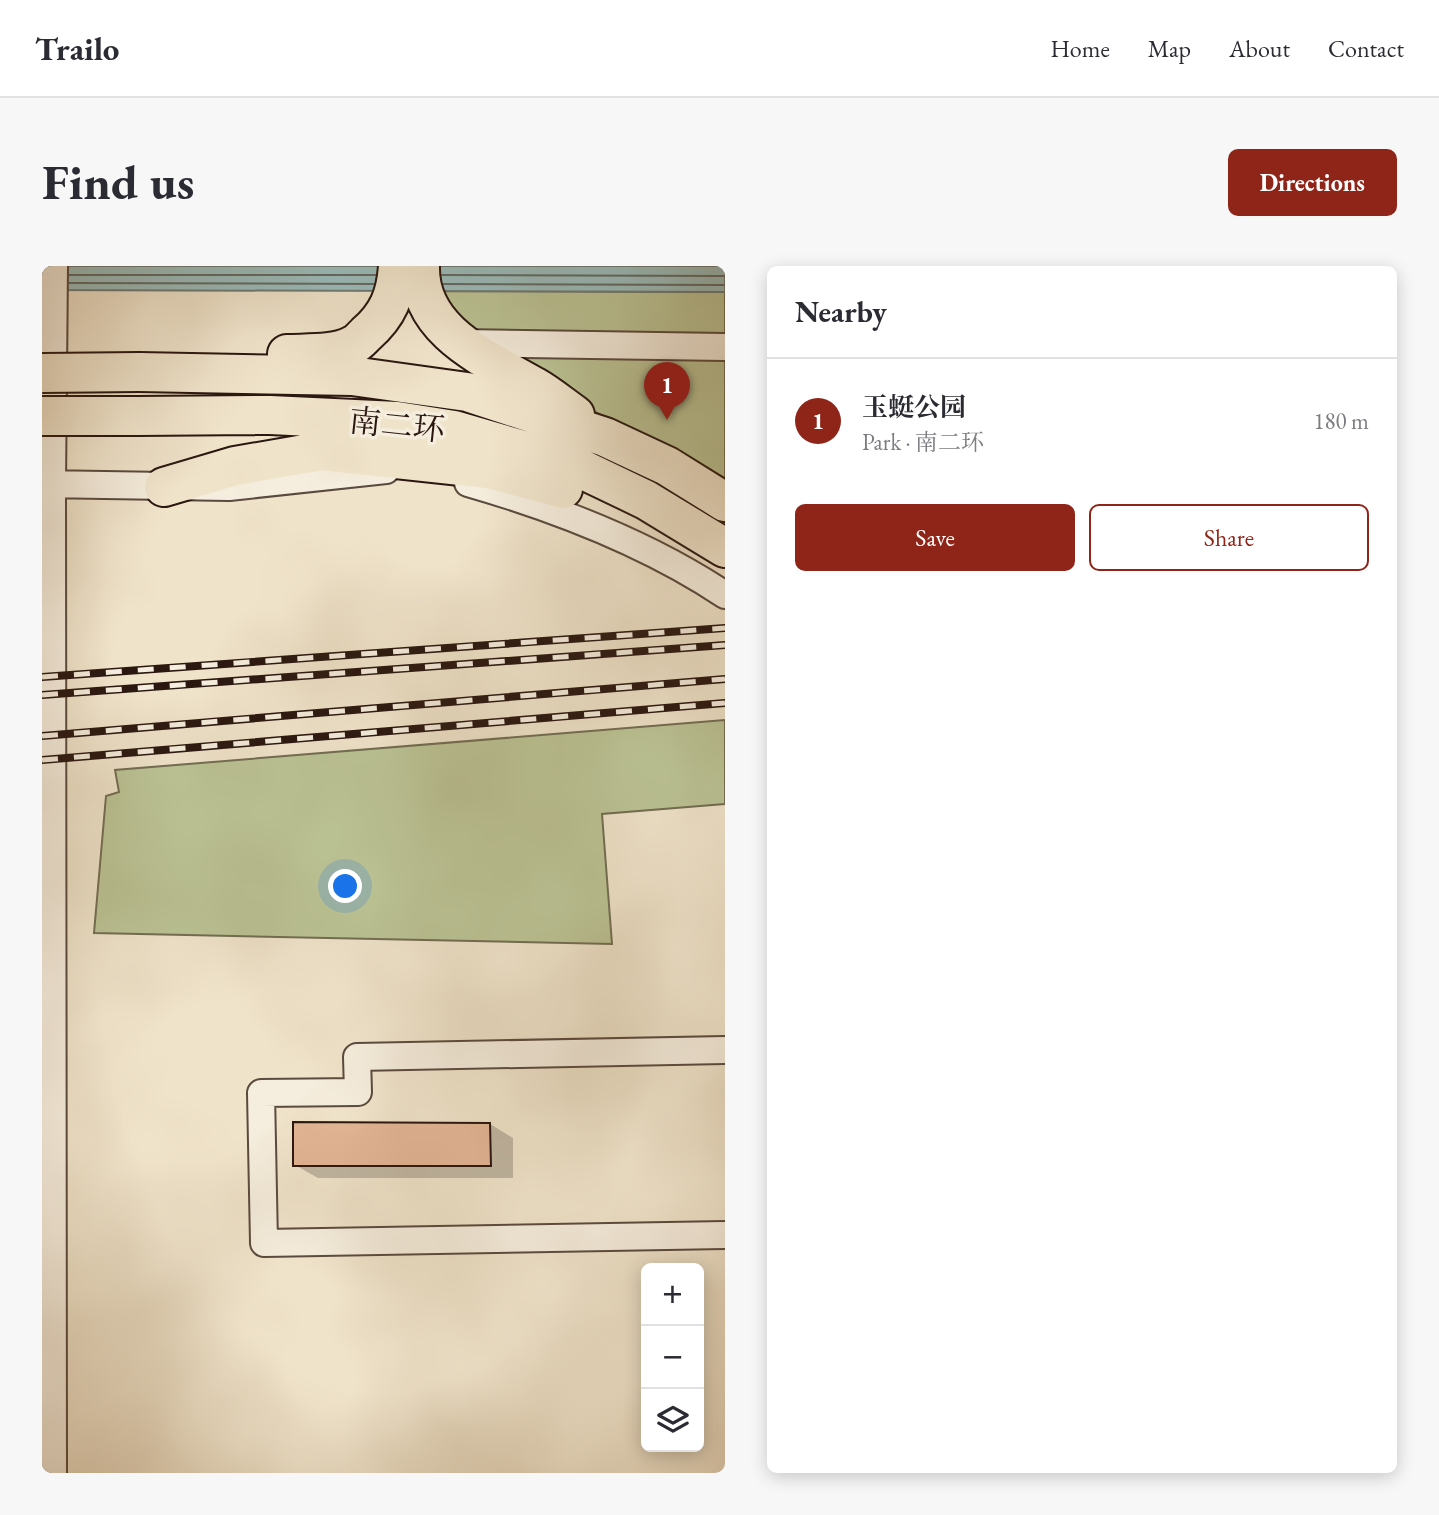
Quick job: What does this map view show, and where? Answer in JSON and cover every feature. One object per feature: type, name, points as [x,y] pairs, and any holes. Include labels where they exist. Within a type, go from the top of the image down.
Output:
[{"type":"highway","points":[[139,372],[277,354],[327,352],[354,345],[379,323],[394,296],[398,266]]},
{"type":"highway","points":[[420,266],[425,302],[450,334],[540,390],[605,437]]},
{"type":"highway","name":"南二环","points":[[42,373],[352,376],[467,392],[605,437],[667,466],[725,502]]},
{"type":"highway","name":"南二环","points":[[42,416],[270,415],[397,421],[454,430],[571,464],[646,500],[725,549]]},
{"type":"highway","points":[[164,487],[235,466],[322,450],[398,457],[489,469],[554,485],[725,549]]},
{"type":"street","points":[[53,1473],[47,484],[54,266]]},
{"type":"street","points":[[450,334],[725,347]]},
{"type":"street","points":[[47,484],[254,486],[395,469],[423,471],[533,502],[574,518],[646,549],[725,595]]},
{"type":"street","points":[[725,1050],[358,1057],[358,1092],[261,1093],[264,1243],[725,1235]]},
{"type":"green space","points":[[439,291],[725,292],[725,484],[493,355]]},
{"type":"green space","points":[[725,720],[725,804],[602,814],[612,944],[94,933],[106,796],[119,792],[115,770]]},
{"type":"water","points":[[42,266],[725,266],[725,292],[42,290]]},
{"type":"building","points":[[293,1122],[490,1123],[491,1166],[293,1166]]},
{"type":"railway","points":[[42,677],[725,628]]},
{"type":"railway","points":[[42,695],[725,645]]},
{"type":"railway","points":[[42,736],[725,679]]},
{"type":"railway","points":[[42,760],[725,703]]},
{"type":"place","name":"玉蜓公园","points":[[667,420]]}]
